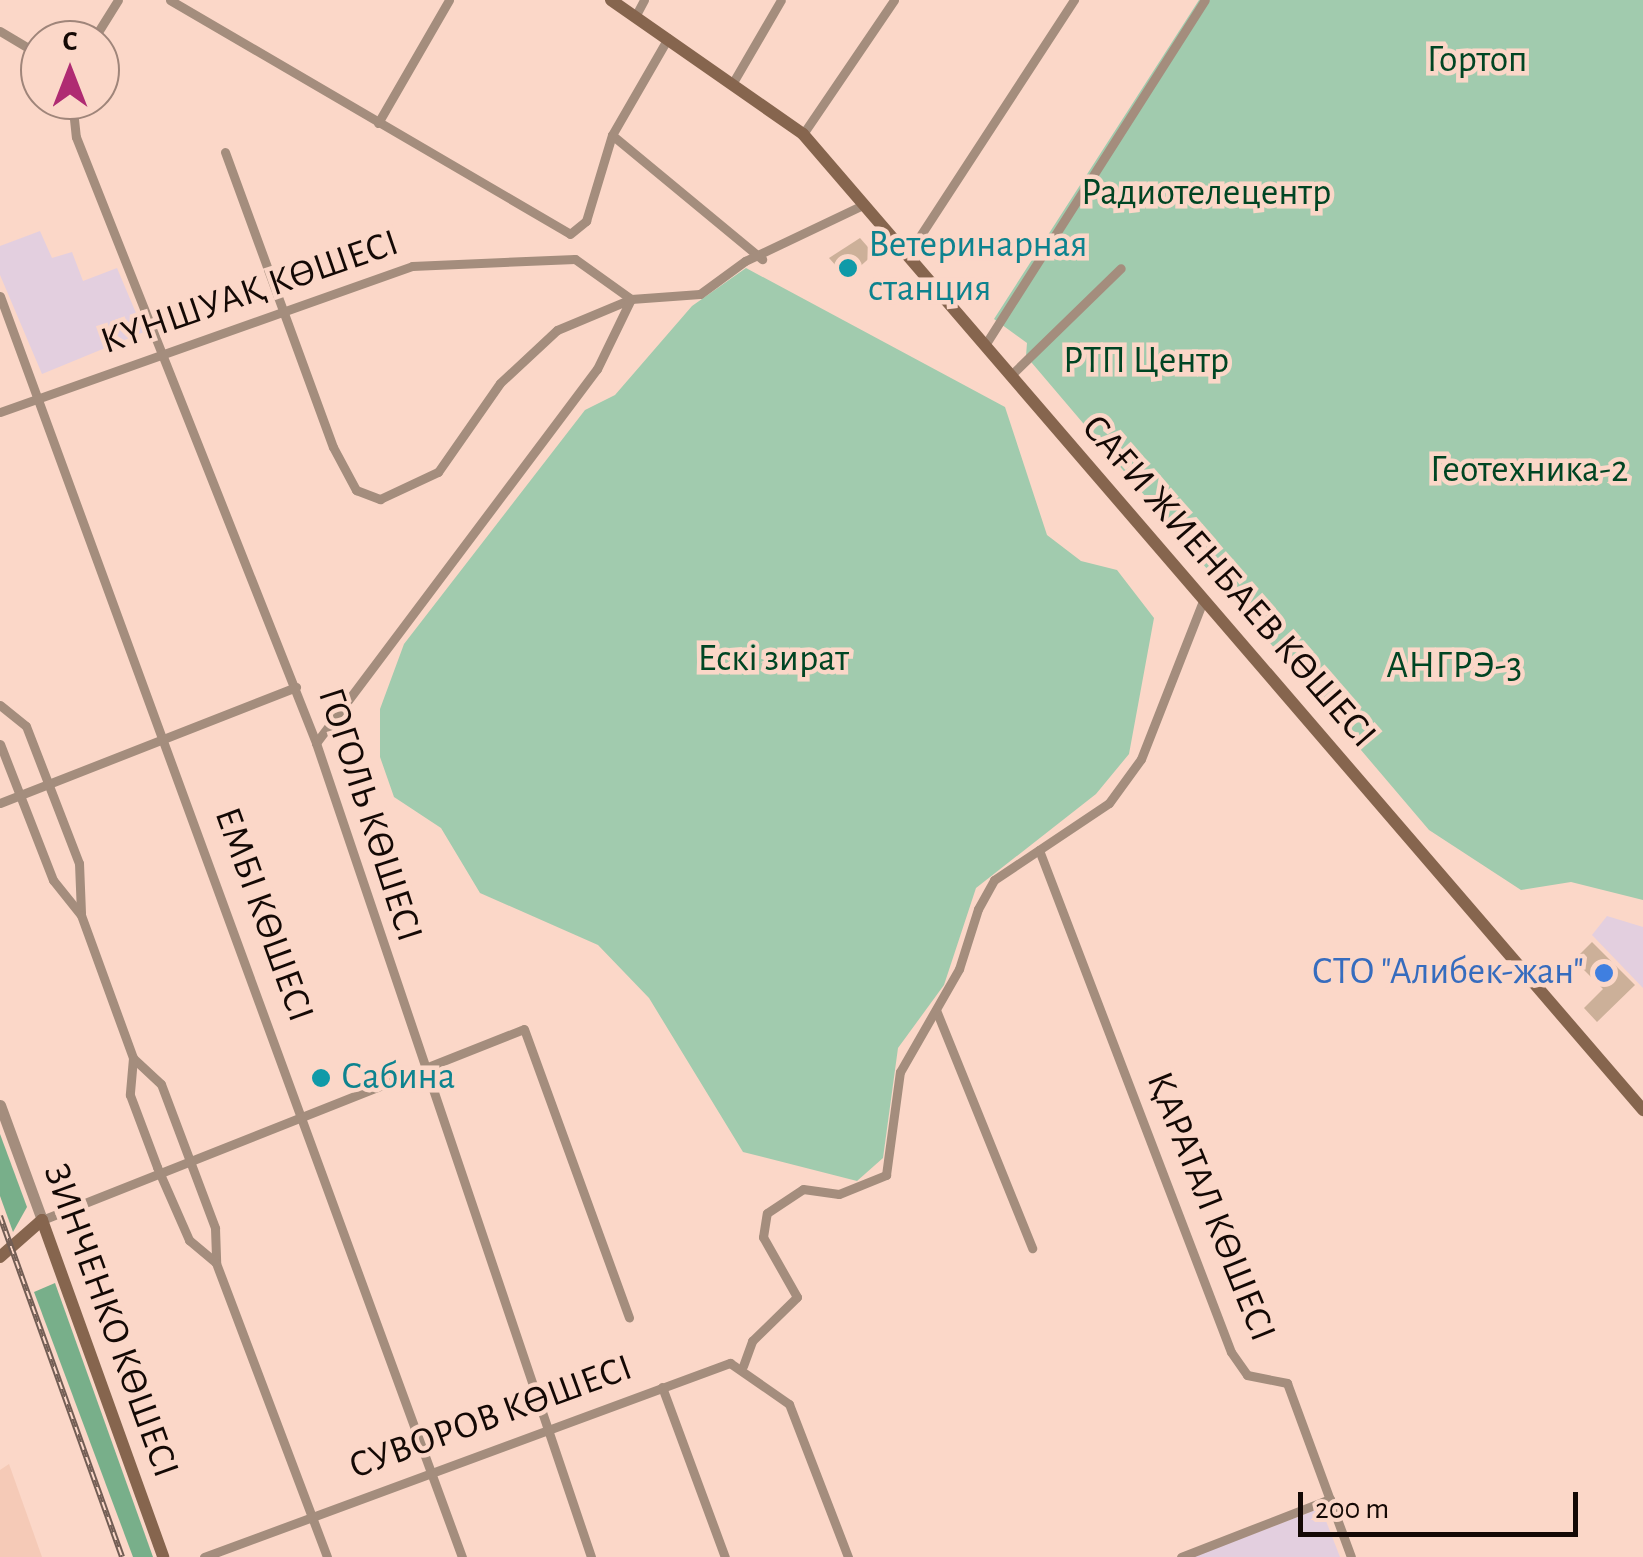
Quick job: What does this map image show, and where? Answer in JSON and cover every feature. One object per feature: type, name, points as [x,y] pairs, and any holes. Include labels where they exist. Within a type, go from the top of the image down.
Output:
[{"type":"main road","name":"САҒИ ЖИЕНБАЕВ КӨШЕСІ","points":[[612,0],[734,80],[804,134],[1202,603],[1643,1110]]},
{"type":"main road","points":[[0,1257],[42,1220]]},
{"type":"main road","name":"ЗИНЧЕНКО КӨШЕСІ","points":[[42,1220],[163,1557]]},
{"type":"street","points":[[170,0],[570,234],[575,258],[631,300]]},
{"type":"street","points":[[378,123],[449,0]]},
{"type":"street","points":[[636,15],[644,0]]},
{"type":"street","points":[[734,80],[781,0]]},
{"type":"street","points":[[804,134],[894,0]]},
{"type":"street","points":[[907,256],[1074,0]]},
{"type":"street","points":[[985,345],[1205,0]]},
{"type":"street","points":[[570,234],[586,221],[612,135],[670,36]]},
{"type":"street","name":"ГОГОЛЬ КӨШЕСІ","points":[[76,120],[165,352],[227,530],[316,743],[420,1066],[592,1557]]},
{"type":"street","points":[[612,135],[762,258]]},
{"type":"street","points":[[225,152],[356,490],[380,499],[438,472],[500,383],[582,316],[631,300],[700,294],[863,204]]},
{"type":"street","name":"КҮНШУАҚ КӨШЕСІ","points":[[0,412],[412,266],[575,258]]},
{"type":"street","points":[[1010,375],[1121,268]]},
{"type":"street","name":"ЕМБІ КӨШЕСІ","points":[[0,296],[166,736],[462,1557]]},
{"type":"street","points":[[316,743],[596,370],[631,300]]},
{"type":"street","points":[[848,1557],[788,1404],[744,1366],[752,1341],[797,1298],[763,1237],[767,1214],[803,1189],[839,1194],[886,1175],[900,1072],[936,1010],[994,880],[1108,803],[1141,759],[1202,603]]},
{"type":"street","points":[[0,803],[296,688]]},
{"type":"street","points":[[0,706],[26,726],[80,862],[81,916]]},
{"type":"street","points":[[0,744],[54,880],[81,916],[134,1058],[161,1084],[215,1228],[216,1263],[326,1557]]},
{"type":"street","name":"ҚАРАТАЛ КӨШЕСІ","points":[[1039,850],[1231,1352],[1247,1374],[1287,1383],[1351,1557]]},
{"type":"street","points":[[936,1010],[1032,1248]]},
{"type":"street","points":[[42,1220],[157,1167],[524,1028],[629,1318]]},
{"type":"street","points":[[134,1058],[130,1095],[157,1167],[189,1240],[216,1263]]},
{"type":"street","name":"ЗИНЧЕНКО КӨШЕСІ","points":[[0,1105],[42,1220]]},
{"type":"street","name":"СУВОРОВ КӨШЕСІ","points":[[204,1557],[546,1428],[662,1387],[744,1366]]},
{"type":"street","points":[[662,1387],[725,1557]]},
{"type":"street","points":[[1181,1557],[1330,1499]]},
{"type":"shaded area","points":[[40,231],[52,258],[72,252],[83,281],[117,268],[144,332],[42,374],[0,275],[0,246]]},
{"type":"shaded area","points":[[1607,916],[1643,927],[1643,988],[1592,935]]},
{"type":"shaded area","points":[[9,1464],[42,1557],[0,1557],[0,1470]]},
{"type":"shaded area","points":[[1321,1508],[1340,1557],[1193,1557]]},
{"type":"green space","points":[[1199,0],[1643,0],[1643,900],[1571,882],[1521,890],[1429,830],[1026,356],[1027,343],[994,319]]},
{"type":"green space","name":"Ескі зират","points":[[746,268],[1005,407],[1047,535],[1081,561],[1117,570],[1154,618],[1129,754],[1096,794],[976,888],[944,985],[898,1048],[883,1158],[857,1181],[743,1152],[649,998],[598,945],[480,893],[441,828],[394,797],[380,757],[380,709],[404,644],[585,410],[615,395],[692,306]]},
{"type":"green space","points":[[0,1134],[27,1207],[13,1232],[0,1196]]},
{"type":"green space","points":[[55,1283],[153,1557],[133,1557],[34,1292]]},
{"type":"building","name":"Ветеринарная станция","points":[[860,238],[874,254],[847,278],[829,258]]},
{"type":"building","name":"СТО \"Алибек-жан\"","points":[[1592,942],[1635,985],[1597,1022],[1584,1008],[1603,989],[1574,960]]},
{"type":"railway","points":[[0,1216],[122,1557]]},
{"type":"place","name":"Ветеринарная станция","points":[[848,268]]},
{"type":"place","name":"СТО \"Алибек-жан\"","points":[[1604,973]]},
{"type":"place","name":"Сабина","points":[[321,1078]]},
{"type":"park label","name":"Гортоп","points":[[1477,61]]},
{"type":"park label","name":"Радиотелецентр","points":[[1206,194]]},
{"type":"park label","name":"РТП Центр","points":[[1146,362]]},
{"type":"park label","name":"Геотехника-2","points":[[1529,471]]},
{"type":"park label","name":"АНГРЭ-3","points":[[1454,667]]}]
